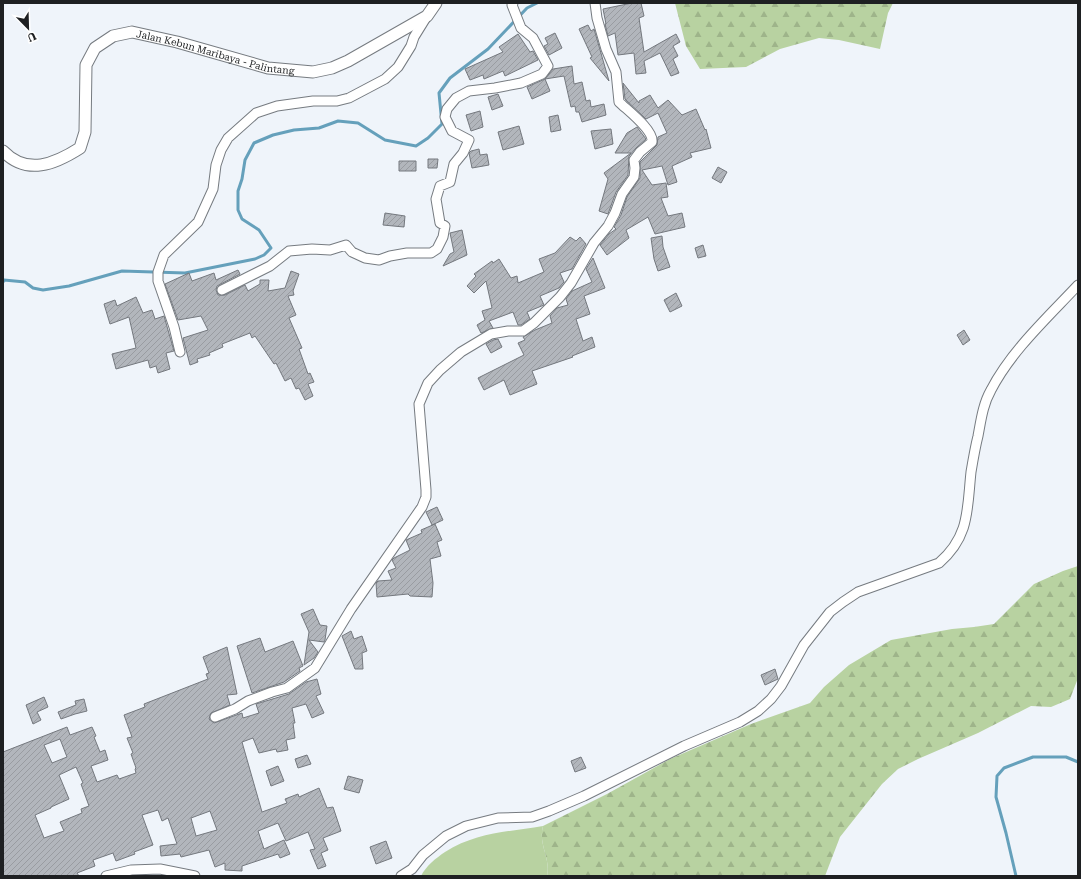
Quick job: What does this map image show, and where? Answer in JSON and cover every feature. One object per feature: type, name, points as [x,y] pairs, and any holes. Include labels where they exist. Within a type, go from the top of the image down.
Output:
[{"type":"street","name":"Jalan Kebun Maribaya - Palintang","points":[[3,151],[13,160],[23,164],[46,165],[62,159],[80,148],[85,132],[86,65],[95,48],[113,36],[132,32],[177,42],[268,68],[313,72],[332,68],[427,16],[436,3]]},
{"type":"street","points":[[222,290],[270,266],[289,251],[312,249],[330,250],[346,245],[352,252],[365,258],[379,260],[390,256],[407,253],[431,254],[437,249],[443,237],[445,226],[440,223],[436,199],[440,186],[450,182],[454,164],[463,153],[469,140],[452,131],[445,117],[447,109],[456,98],[469,91],[522,83],[542,74],[548,66],[533,38],[521,28],[512,5],[513,3]]},
{"type":"street","points":[[215,717],[254,699],[287,688],[315,668],[351,610],[422,507],[426,497],[419,404],[428,383],[440,370],[461,352],[491,334],[522,330],[534,323],[571,283],[594,243],[608,226],[615,213],[622,194],[634,177],[634,160],[640,152],[652,142],[652,139],[646,128],[619,102],[616,72],[606,50],[597,18],[595,3]]},
{"type":"street","points":[[180,352],[174,328],[158,281],[158,272],[164,255],[198,222],[213,189],[216,165],[221,150],[228,138],[256,113],[277,106],[313,101],[337,101],[349,98],[385,79],[398,67],[427,16]]},
{"type":"street","points":[[401,876],[412,869],[423,855],[446,836],[466,826],[498,818],[532,817],[549,811],[584,796],[684,746],[740,722],[758,711],[774,695],[781,686],[804,645],[830,612],[858,592],[939,563],[955,546],[967,515],[971,472],[980,420],[991,390],[1014,356],[1078,285]]},
{"type":"street","points":[[106,876],[131,870],[160,869],[195,876]]},
{"type":"green space","points":[[675,3],[893,3],[888,13],[880,49],[839,40],[819,38],[780,49],[746,67],[700,69],[686,46]]},
{"type":"green space","points":[[1078,566],[1078,678],[1070,699],[1051,707],[1031,706],[978,733],[898,769],[882,784],[840,837],[825,876],[547,876],[548,869],[542,839],[543,826],[607,794],[670,759],[751,724],[810,703],[824,687],[849,665],[891,640],[952,629],[994,624],[1034,584]]},
{"type":"green space","points":[[543,826],[542,839],[548,869],[547,876],[421,876],[428,866],[438,857],[457,845],[469,840],[493,834]]},
{"type":"building","points":[[632,3],[641,3],[644,16],[639,18],[644,52],[676,34],[680,42],[673,46],[678,56],[673,59],[679,73],[671,76],[660,53],[644,61],[646,73],[636,74],[634,53],[618,55],[615,33],[608,36],[603,9]]},
{"type":"building","points":[[588,25],[591,31],[594,29],[609,81],[590,58],[592,57],[579,29]]},
{"type":"building","points":[[555,33],[562,48],[549,55],[544,46],[548,44],[545,38]]},
{"type":"building","points":[[518,34],[530,52],[533,51],[538,60],[505,76],[503,71],[484,79],[483,75],[470,80],[465,69],[503,52],[499,47]]},
{"type":"building","points":[[572,66],[574,84],[582,82],[586,101],[590,100],[591,107],[604,104],[606,115],[582,122],[579,112],[576,112],[575,106],[571,107],[564,76],[545,79],[553,69]]},
{"type":"building","points":[[545,79],[550,91],[532,99],[527,87]]},
{"type":"building","points":[[623,83],[639,103],[639,101],[650,95],[658,108],[668,100],[682,115],[696,109],[705,130],[706,129],[711,148],[690,153],[692,157],[672,166],[677,182],[668,185],[662,166],[642,170],[652,185],[666,183],[668,197],[661,198],[668,216],[682,213],[685,227],[655,234],[648,217],[626,230],[629,238],[607,255],[600,245],[609,234],[616,229],[614,227],[621,215],[627,197],[640,178],[640,162],[657,145],[658,137],[667,133],[658,113],[646,119],[625,99]]},
{"type":"building","points":[[498,94],[503,106],[492,110],[488,97]]},
{"type":"building","points":[[480,111],[483,127],[471,131],[466,115]]},
{"type":"building","points":[[558,115],[561,130],[551,132],[549,117]]},
{"type":"building","points":[[519,126],[524,144],[503,150],[498,132]]},
{"type":"building","points":[[637,127],[646,139],[629,156],[628,175],[616,192],[608,214],[599,211],[608,179],[604,173],[631,153],[615,153],[627,133]]},
{"type":"building","points":[[611,129],[613,144],[595,149],[591,131]]},
{"type":"building","points":[[479,149],[480,155],[487,154],[489,165],[472,168],[469,153]]},
{"type":"building","points":[[428,159],[438,159],[437,168],[428,168]]},
{"type":"building","points":[[399,161],[416,161],[416,171],[399,171]]},
{"type":"building","points":[[718,167],[727,172],[721,183],[712,178]]},
{"type":"building","points":[[385,213],[405,216],[404,227],[383,225]]},
{"type":"building","points":[[462,230],[467,255],[443,266],[450,254],[454,252],[450,233]]},
{"type":"building","points":[[662,236],[663,247],[670,267],[658,271],[654,259],[651,238]]},
{"type":"building","points":[[570,237],[576,241],[580,237],[586,244],[572,269],[560,273],[564,282],[559,288],[540,296],[544,305],[527,312],[530,319],[521,325],[518,325],[513,312],[489,321],[493,328],[481,333],[477,325],[485,320],[482,311],[492,308],[486,281],[474,293],[467,286],[476,276],[474,274],[492,261],[493,263],[499,259],[511,278],[517,276],[518,283],[544,272],[539,259],[555,253]]},
{"type":"building","points":[[703,245],[706,256],[698,258],[695,248]]},
{"type":"building","points":[[593,258],[605,288],[584,296],[590,314],[576,319],[583,341],[592,337],[595,347],[572,356],[573,357],[532,371],[537,384],[510,395],[504,380],[484,390],[478,378],[524,355],[518,343],[525,340],[523,337],[552,323],[550,316],[557,308],[568,305],[566,299],[572,291],[592,282],[586,269]]},
{"type":"building","points":[[238,270],[240,274],[217,286],[216,290],[218,295],[225,295],[245,285],[248,291],[260,284],[260,280],[269,280],[268,291],[285,288],[291,271],[299,274],[293,291],[294,295],[288,296],[296,315],[289,318],[302,348],[299,349],[308,374],[310,373],[314,382],[308,384],[313,396],[305,400],[299,388],[296,389],[291,378],[285,381],[276,363],[274,364],[255,336],[252,338],[250,333],[222,344],[223,347],[209,353],[210,355],[197,359],[198,362],[190,365],[183,338],[208,330],[201,316],[178,320],[165,284],[189,273],[192,281],[214,273],[216,280]]},
{"type":"building","points":[[676,293],[682,306],[670,312],[664,300]]},
{"type":"building","points":[[136,297],[143,313],[152,310],[155,319],[164,316],[174,351],[166,353],[170,369],[158,373],[156,366],[150,368],[148,360],[116,369],[112,354],[136,348],[129,317],[110,324],[104,304],[115,300],[117,306]]},
{"type":"building","points":[[964,330],[970,340],[963,345],[957,335]]},
{"type":"building","points":[[498,339],[502,347],[491,353],[486,344]]},
{"type":"building","points":[[437,507],[443,520],[432,525],[426,512]]},
{"type":"building","points":[[435,524],[442,540],[437,542],[441,556],[430,559],[433,583],[432,597],[410,596],[408,594],[377,597],[376,583],[378,581],[392,580],[388,571],[396,568],[392,560],[410,550],[406,540],[422,533],[421,530]]},
{"type":"building","points":[[313,609],[320,625],[327,626],[325,640],[324,642],[309,640],[318,652],[314,658],[304,665],[309,632],[301,614]]},
{"type":"building","points":[[351,631],[354,639],[362,636],[367,651],[362,653],[363,669],[355,669],[342,636]]},
{"type":"building","points":[[260,638],[265,652],[293,641],[303,666],[299,668],[300,671],[284,682],[252,693],[237,646]]},
{"type":"building","points":[[227,647],[237,694],[227,695],[230,705],[211,713],[209,719],[214,723],[242,713],[243,718],[259,713],[256,704],[289,694],[306,682],[317,679],[321,694],[316,696],[324,713],[312,718],[306,704],[292,708],[295,723],[293,723],[295,738],[286,740],[288,750],[277,752],[276,749],[259,753],[253,738],[242,742],[262,812],[287,803],[285,799],[298,794],[299,797],[319,788],[327,808],[333,807],[341,831],[323,838],[328,850],[321,853],[326,866],[318,869],[310,850],[315,849],[308,832],[286,841],[278,823],[258,831],[264,849],[284,840],[290,854],[280,858],[278,854],[242,866],[242,871],[225,870],[225,863],[215,867],[209,850],[181,857],[180,854],[161,856],[160,846],[177,844],[168,818],[162,821],[158,810],[142,815],[153,845],[134,852],[135,854],[116,861],[113,853],[93,860],[95,866],[77,873],[79,876],[3,876],[3,752],[67,727],[70,735],[92,727],[100,752],[105,750],[108,760],[91,766],[97,782],[117,775],[119,779],[136,773],[136,768],[131,754],[133,753],[127,738],[132,737],[124,715],[145,707],[144,704],[208,679],[206,674],[209,673],[203,657]],"holes":[[[60,739],[67,757],[52,763],[44,745]],[[76,767],[83,783],[81,784],[89,806],[81,809],[82,813],[60,822],[64,831],[44,838],[35,815],[69,799],[59,775]],[[210,811],[217,830],[196,836],[191,818]]]},
{"type":"building","points":[[775,669],[778,679],[765,685],[761,675]]},
{"type":"building","points":[[44,697],[48,707],[37,712],[41,720],[33,724],[26,705]]},
{"type":"building","points":[[84,699],[87,711],[61,719],[58,712],[76,705],[75,701]]},
{"type":"building","points":[[307,755],[311,764],[298,768],[295,759]]},
{"type":"building","points":[[581,757],[586,768],[575,772],[571,761]]},
{"type":"building","points":[[278,766],[284,781],[271,786],[266,771]]},
{"type":"building","points":[[348,776],[363,780],[359,793],[344,789]]},
{"type":"building","points":[[386,841],[392,858],[376,864],[370,847]]},
{"type":"waterway","points":[[3,282],[4,280],[25,282],[33,288],[43,290],[69,286],[122,271],[185,273],[255,259],[264,255],[271,248],[259,230],[242,219],[238,210],[238,191],[242,179],[245,160],[254,143],[273,135],[294,130],[319,128],[338,121],[358,123],[385,140],[416,146],[428,138],[442,124],[439,93],[450,78],[488,49],[527,8],[537,3]]},
{"type":"waterway","points":[[1016,876],[996,797],[997,776],[1004,768],[1033,757],[1066,757],[1078,762]]}]
